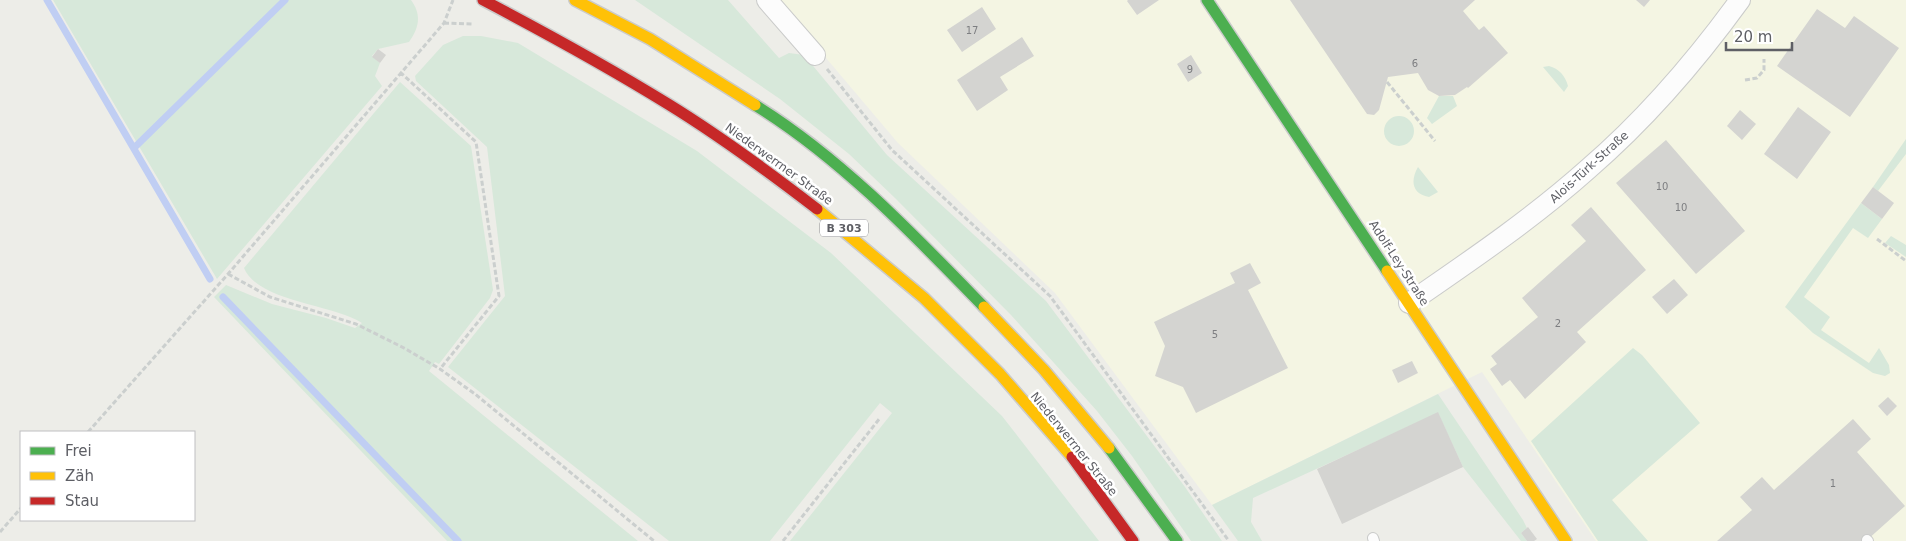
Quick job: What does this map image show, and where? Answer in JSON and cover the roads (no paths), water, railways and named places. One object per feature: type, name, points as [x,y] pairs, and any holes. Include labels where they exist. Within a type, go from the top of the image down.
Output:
[{"type":"main road","name":"Niederwerrner Straße","points":[[483,0],[602,63],[671,105],[739,149],[853,235],[921,294],[985,359],[1057,441],[1133,541]]},
{"type":"main road","name":"Niederwerrner Straße","points":[[575,0],[600,7],[772,115],[840,167],[944,266],[1044,370],[1116,456],[1177,541]]},
{"type":"main road","name":"Adolf-Ley-Straße","points":[[1207,0],[1566,541]]},
{"type":"street","points":[[768,0],[815,55]]},
{"type":"street","name":"Alois-Türk-Straße","points":[[1409,303],[1517,228],[1588,170],[1668,92],[1705,48],[1740,0]]},
{"type":"waterway","points":[[47,0],[210,279]]},
{"type":"waterway","points":[[134,148],[285,0]]},
{"type":"waterway","points":[[223,297],[458,541]]}]
